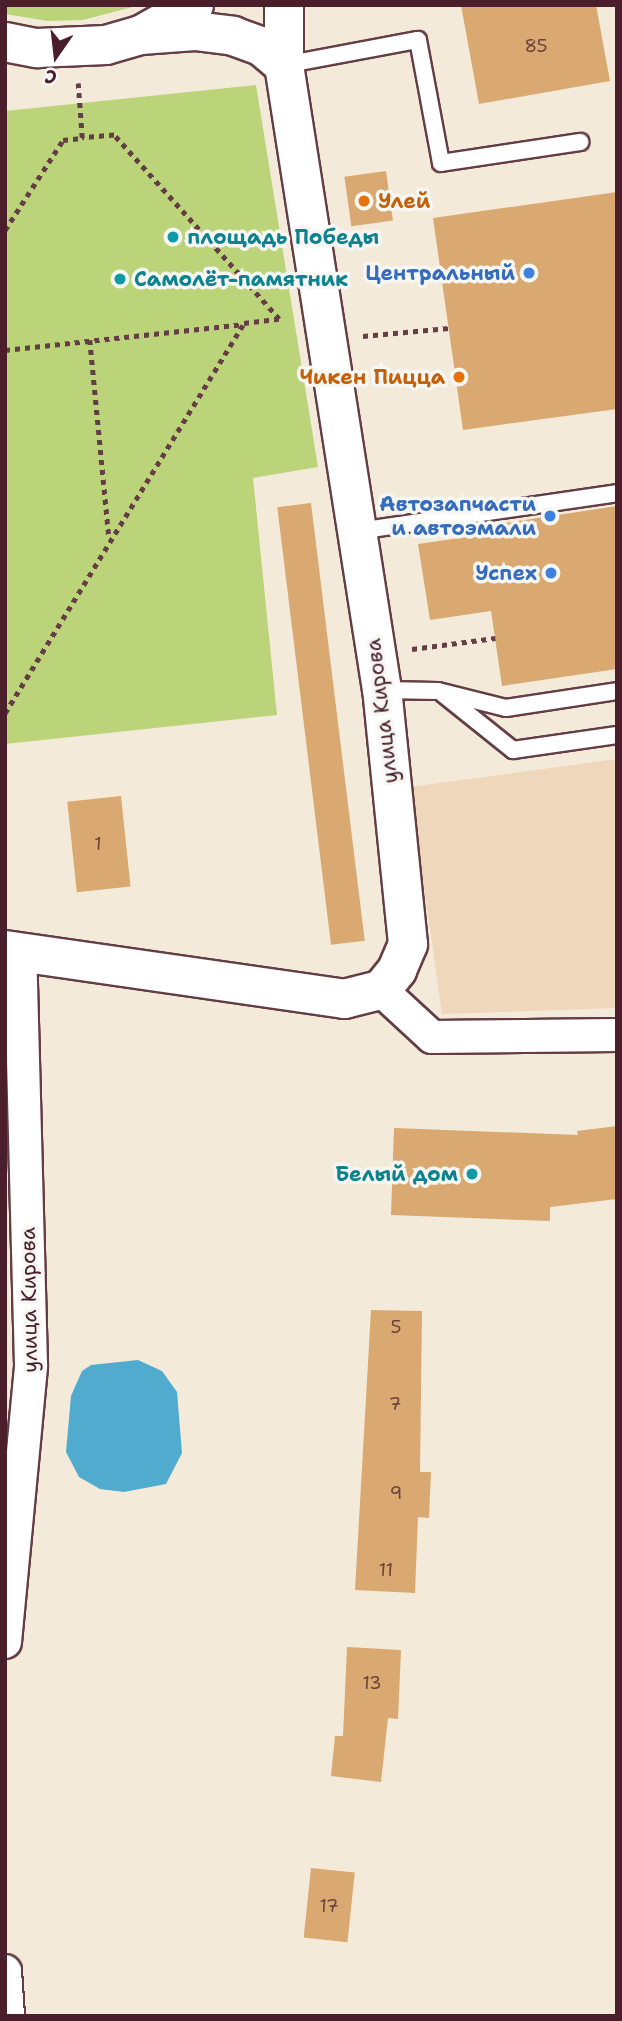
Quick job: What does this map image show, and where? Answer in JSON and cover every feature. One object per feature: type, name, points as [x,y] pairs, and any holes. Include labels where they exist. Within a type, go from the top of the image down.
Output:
[{"type":"street","points":[[141,35],[194,5]]},
{"type":"street","name":"улица Кирова","points":[[5,1642],[31,1365],[13,953],[344,999],[381,990],[397,970],[408,944],[382,690],[284,65],[284,5]]},
{"type":"street","points":[[5,42],[76,48],[141,35],[195,30],[233,36],[261,46],[284,65]]},
{"type":"street","points":[[381,990],[432,1037],[617,1035]]},
{"type":"street","points":[[5,1971],[8,2016]]},
{"type":"lane","points":[[284,65],[418,40],[441,163],[580,142]]},
{"type":"lane","points":[[358,531],[617,493]]},
{"type":"lane","points":[[382,690],[438,691],[506,708],[617,691]]},
{"type":"lane","points":[[438,691],[513,750],[617,735]]},
{"type":"path","points":[[76,48],[82,138]]},
{"type":"path","points":[[5,230],[63,140],[114,135],[279,319],[5,350]]},
{"type":"path","points":[[5,713],[109,539],[244,323]]},
{"type":"path","points":[[348,337],[449,328]]},
{"type":"path","points":[[90,340],[109,539]]},
{"type":"shaded area","points":[[617,759],[617,1008],[442,1014],[410,787]]},
{"type":"green space","points":[[5,5],[140,5],[83,20],[48,21],[5,14]]},
{"type":"green space","name":"площадь Победы","points":[[256,85],[318,467],[253,478],[277,715],[5,744],[5,111]]},
{"type":"water","points":[[138,1360],[162,1371],[177,1392],[182,1453],[166,1484],[124,1492],[100,1489],[79,1477],[66,1452],[71,1396],[82,1371],[91,1365]]},
{"type":"building","points":[[461,5],[596,5],[610,81],[479,104]]},
{"type":"building","points":[[386,171],[393,221],[351,226],[344,177]]},
{"type":"building","name":"Центральный","points":[[617,192],[617,409],[463,430],[433,218]]},
{"type":"building","points":[[311,503],[365,941],[331,945],[277,507]]},
{"type":"building","name":"Успех","points":[[617,506],[617,669],[502,686],[491,611],[430,620],[418,544],[480,535],[479,527]]},
{"type":"building","points":[[121,796],[131,887],[77,892],[67,802]]},
{"type":"building","name":"Белый дом","points":[[617,1126],[617,1199],[550,1207],[550,1221],[391,1215],[394,1128],[578,1135],[577,1131]]},
{"type":"building","points":[[371,1310],[422,1311],[420,1472],[431,1472],[429,1518],[418,1517],[415,1593],[355,1590]]},
{"type":"building","points":[[347,1647],[401,1650],[398,1719],[388,1718],[381,1782],[331,1776],[335,1736],[343,1736]]},
{"type":"building","points":[[311,1868],[355,1873],[347,1942],[304,1938]]},
{"type":"place","name":"Улей","points":[[364,201]]},
{"type":"place","name":"площадь Победы","points":[[173,237]]},
{"type":"place","name":"Центральный","points":[[529,273]]},
{"type":"place","name":"Самолёт-памятник","points":[[120,279]]},
{"type":"place","name":"Чикен Пицца","points":[[459,377]]},
{"type":"place","name":"Автозапчасти и автоэмали","points":[[550,516]]},
{"type":"place","name":"Успех","points":[[551,573]]},
{"type":"place","name":"Белый дом","points":[[472,1174]]}]
